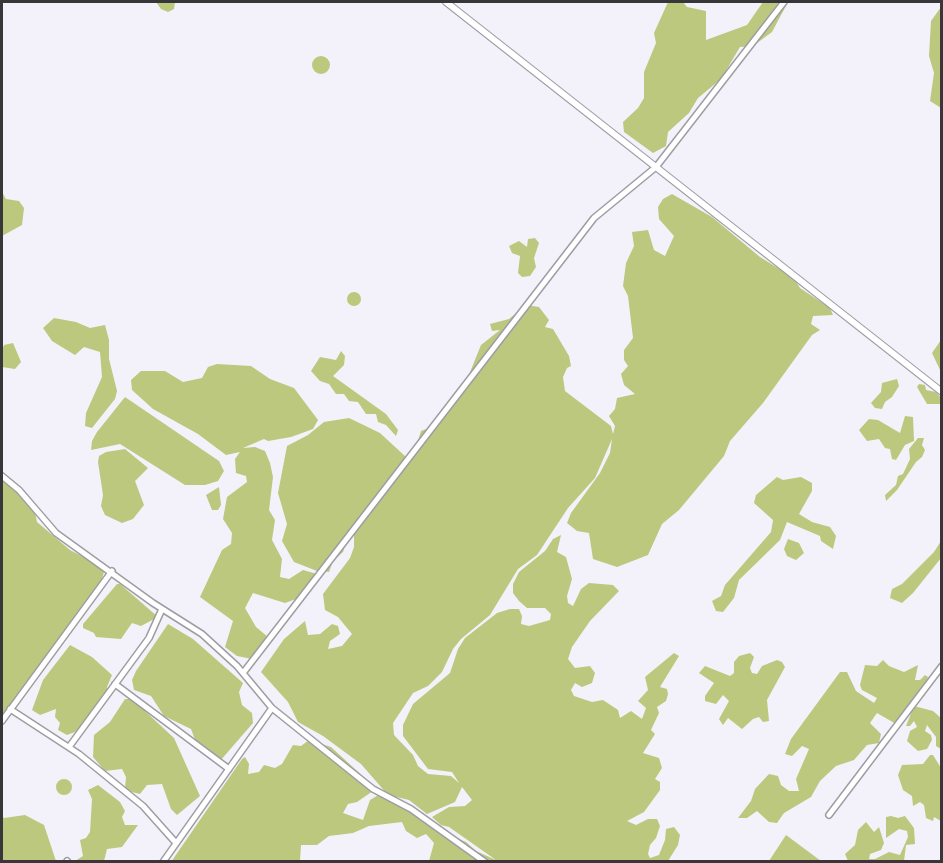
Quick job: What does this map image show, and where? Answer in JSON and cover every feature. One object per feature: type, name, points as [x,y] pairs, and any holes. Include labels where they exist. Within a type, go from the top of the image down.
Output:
[{"type":"street","points":[[446,2],[942,392]]},
{"type":"street","points":[[243,673],[594,218],[656,167],[784,2]]},
{"type":"street","points":[[2,476],[19,490],[56,533],[162,609],[202,634],[243,673],[272,708],[373,789],[411,809],[485,861]]},
{"type":"street","points":[[2,721],[112,571]]},
{"type":"street","points":[[69,747],[149,638],[162,609]]},
{"type":"street","points":[[829,815],[942,666]]},
{"type":"street","points":[[115,684],[229,769]]},
{"type":"street","points":[[163,861],[272,708]]},
{"type":"street","points":[[10,709],[69,747],[143,806],[176,843]]},
{"type":"green space","points":[[156,2],[175,2],[174,9],[168,12],[161,9]]},
{"type":"green space","points":[[668,2],[683,2],[687,7],[706,11],[706,40],[747,25],[763,2],[788,2],[772,32],[753,46],[740,47],[721,79],[698,98],[689,113],[668,132],[666,146],[653,153],[624,132],[623,122],[638,108],[644,98],[644,72],[656,43],[654,33]]},
{"type":"green space","points":[[941,7],[941,108],[930,101],[934,73],[929,56],[931,21]]},
{"type":"green space","points":[[321,56],[327,59],[330,65],[327,71],[321,74],[315,71],[312,65],[315,59]]},
{"type":"green space","points":[[2,192],[6,199],[19,201],[24,208],[22,225],[2,236]]},
{"type":"green space","points":[[672,194],[712,217],[760,257],[794,278],[800,288],[830,308],[833,315],[813,316],[811,324],[820,330],[812,335],[763,403],[730,441],[724,456],[679,510],[662,524],[648,555],[617,567],[593,559],[589,533],[577,531],[567,523],[571,513],[600,473],[610,453],[612,439],[595,478],[568,508],[537,555],[518,569],[490,615],[461,639],[453,649],[442,672],[428,686],[413,693],[393,723],[394,735],[413,755],[418,766],[428,774],[451,776],[459,783],[452,772],[428,769],[403,736],[403,725],[413,704],[450,673],[458,649],[465,638],[497,613],[519,609],[522,616],[521,624],[529,626],[550,620],[551,614],[545,608],[527,608],[519,601],[513,593],[513,584],[519,572],[545,551],[553,539],[561,535],[557,552],[566,557],[572,579],[567,596],[568,603],[573,606],[581,589],[589,583],[613,585],[619,591],[590,621],[572,647],[568,659],[575,668],[590,666],[595,673],[592,683],[582,687],[575,683],[571,690],[574,696],[592,702],[603,700],[618,710],[620,718],[631,711],[642,719],[646,708],[638,701],[648,690],[645,677],[674,653],[679,656],[660,687],[667,689],[668,694],[666,701],[657,707],[659,713],[651,730],[655,734],[643,753],[659,758],[662,768],[655,779],[660,782],[660,790],[644,812],[627,821],[636,825],[648,819],[657,819],[660,826],[656,838],[650,845],[648,854],[650,858],[659,855],[665,840],[666,829],[674,827],[680,835],[678,845],[668,861],[429,861],[434,843],[426,834],[417,838],[406,831],[402,822],[369,826],[353,833],[329,836],[317,845],[301,845],[300,861],[171,862],[242,759],[245,757],[249,764],[248,774],[259,772],[264,765],[275,768],[282,764],[293,745],[301,746],[309,740],[331,747],[367,780],[373,791],[357,802],[348,804],[343,813],[363,820],[370,800],[380,794],[402,804],[450,835],[466,842],[476,851],[496,860],[432,817],[449,807],[465,806],[472,800],[462,787],[455,802],[427,814],[409,800],[388,795],[361,764],[323,736],[298,722],[288,702],[261,672],[284,639],[305,621],[308,635],[320,634],[332,624],[338,626],[340,634],[330,641],[328,649],[342,646],[352,634],[338,617],[325,610],[323,594],[350,558],[354,547],[354,535],[348,538],[343,552],[333,561],[329,572],[317,571],[294,562],[282,541],[287,524],[278,493],[287,446],[308,435],[324,422],[349,418],[380,433],[406,457],[416,447],[421,431],[429,428],[466,382],[481,345],[500,330],[492,331],[490,324],[509,319],[526,305],[539,307],[549,320],[545,327],[553,329],[569,356],[571,366],[567,368],[563,377],[565,391],[611,426],[613,434],[615,426],[609,416],[615,409],[617,398],[635,394],[624,385],[621,374],[628,366],[624,360],[624,350],[633,338],[628,296],[623,286],[626,263],[634,246],[632,232],[648,230],[654,250],[665,256],[674,236],[659,219],[658,207],[663,199]]},
{"type":"green space","points":[[535,238],[539,243],[534,258],[536,267],[530,276],[522,277],[518,273],[520,256],[512,253],[509,246],[519,241],[527,247],[528,239]]},
{"type":"green space","points":[[354,292],[359,294],[361,299],[359,304],[354,306],[349,304],[347,299],[349,294]]},
{"type":"green space","points":[[54,318],[76,322],[90,328],[105,325],[109,340],[109,359],[117,391],[115,399],[92,428],[85,426],[86,413],[102,377],[100,352],[84,347],[75,355],[52,341],[43,328]]},
{"type":"green space","points":[[941,340],[941,372],[932,353]]},
{"type":"green space","points":[[13,343],[21,362],[15,369],[2,367],[4,345]]},
{"type":"green space","points":[[341,351],[345,356],[344,365],[333,376],[386,414],[398,430],[396,436],[386,425],[378,422],[376,414],[366,414],[358,402],[349,401],[344,394],[336,394],[329,384],[320,381],[311,371],[320,357],[336,360]]},
{"type":"green space","points":[[217,364],[251,366],[270,379],[294,388],[318,420],[313,429],[291,437],[268,441],[264,439],[243,448],[255,447],[265,451],[270,463],[273,477],[269,510],[275,520],[272,540],[282,559],[280,577],[289,579],[303,570],[317,574],[299,598],[285,603],[253,593],[245,608],[256,627],[268,637],[252,659],[237,656],[225,647],[233,621],[200,597],[222,550],[231,544],[232,533],[223,519],[227,497],[247,482],[246,476],[236,473],[235,459],[240,452],[226,455],[198,434],[153,409],[132,390],[131,380],[141,371],[165,371],[183,382],[202,378],[208,367]]},
{"type":"green space","points":[[897,379],[899,386],[892,397],[885,402],[882,409],[875,408],[871,403],[881,392],[882,383]]},
{"type":"green space","points":[[919,384],[925,385],[926,390],[936,392],[941,398],[941,404],[927,404],[917,387]]},
{"type":"green space","points":[[125,397],[219,461],[224,471],[218,481],[205,485],[185,485],[120,444],[91,450],[92,441],[97,432]]},
{"type":"green space","points":[[905,416],[913,417],[914,441],[905,445],[896,460],[892,459],[890,449],[885,448],[879,439],[867,441],[859,430],[869,419],[878,420],[900,433]]},
{"type":"green space","points":[[918,438],[924,438],[922,445],[925,450],[922,457],[886,501],[885,495],[896,485],[898,476],[903,474],[910,459],[909,449]]},
{"type":"green space","points":[[125,449],[148,468],[135,481],[144,505],[133,519],[122,523],[105,515],[101,506],[103,495],[98,462],[99,456],[106,452]]},
{"type":"green space","points":[[777,477],[783,480],[801,477],[812,483],[812,491],[799,514],[812,522],[830,527],[836,536],[833,549],[821,541],[820,536],[787,522],[780,540],[739,580],[734,598],[723,612],[716,611],[712,601],[721,596],[725,585],[771,532],[773,520],[754,503],[756,495]]},
{"type":"green space","points":[[2,480],[24,498],[35,512],[37,522],[70,550],[91,561],[104,572],[101,582],[2,718]]},
{"type":"green space","points":[[219,487],[221,505],[218,510],[212,510],[206,495]]},
{"type":"green space","points":[[788,539],[799,543],[804,553],[796,560],[787,556],[784,549]]},
{"type":"green space","points":[[941,541],[941,558],[913,593],[902,603],[890,598],[892,589],[902,584],[934,552]]},
{"type":"green space","points":[[117,584],[120,584],[158,617],[141,626],[132,623],[121,639],[96,637],[94,633],[83,628],[83,624]]},
{"type":"green space","points":[[168,624],[193,639],[243,683],[239,692],[242,705],[252,713],[253,723],[220,761],[197,745],[191,729],[164,716],[151,696],[134,690],[132,680],[136,671]]},
{"type":"green space","points":[[70,645],[92,657],[112,675],[107,687],[109,698],[75,732],[67,735],[58,730],[60,723],[55,717],[56,709],[40,715],[32,710],[43,680]]},
{"type":"green space","points":[[750,653],[754,657],[750,668],[752,673],[757,674],[762,666],[777,660],[785,667],[767,700],[769,721],[763,722],[759,717],[753,719],[742,729],[728,718],[723,725],[719,719],[729,701],[723,695],[716,704],[705,701],[705,696],[714,683],[699,673],[705,666],[730,676],[734,673],[734,662],[739,656]]},
{"type":"green space","points":[[883,660],[889,666],[904,672],[918,665],[915,680],[920,680],[925,675],[928,677],[923,690],[896,724],[877,713],[870,723],[881,734],[879,743],[867,745],[854,760],[836,766],[820,781],[811,797],[784,813],[777,823],[769,822],[757,811],[747,818],[738,818],[751,801],[755,789],[769,774],[778,776],[781,785],[789,791],[799,791],[796,779],[809,749],[802,746],[792,756],[785,754],[791,739],[840,672],[847,672],[856,691],[874,703],[877,698],[862,690],[860,685],[865,665],[877,666]]},
{"type":"green space","points":[[125,699],[132,699],[174,738],[200,796],[177,815],[171,809],[162,784],[147,785],[140,794],[132,792],[125,788],[126,777],[122,769],[105,771],[93,757],[94,735],[110,722]]},
{"type":"green space","points":[[914,706],[933,711],[941,718],[941,749],[936,746],[936,737],[927,725],[925,731],[931,735],[932,740],[927,749],[918,751],[907,741],[910,731],[917,727],[914,721],[910,726],[906,726]]},
{"type":"green space","points":[[930,755],[933,755],[941,768],[941,821],[934,817],[933,821],[926,818],[924,805],[920,802],[913,806],[912,796],[903,790],[898,775],[902,765],[923,764]]},
{"type":"green space","points":[[64,779],[70,781],[72,787],[70,793],[64,795],[58,793],[56,787],[58,781]]},
{"type":"green space","points":[[98,785],[120,802],[125,811],[122,817],[125,825],[138,825],[122,847],[107,849],[104,861],[75,861],[83,856],[80,840],[86,838],[90,832],[92,799],[88,790]]},
{"type":"green space","points":[[25,815],[44,825],[56,861],[2,861],[2,816],[4,818]]},
{"type":"green space","points":[[905,816],[914,828],[915,844],[906,845],[904,861],[848,861],[845,854],[855,845],[858,830],[866,822],[874,832],[879,827],[884,843],[881,850],[870,854],[869,859],[875,859],[889,852],[900,855],[908,837],[907,831],[899,829],[886,838],[886,817],[898,818]]},
{"type":"green space","points":[[786,835],[821,861],[769,861]]}]
